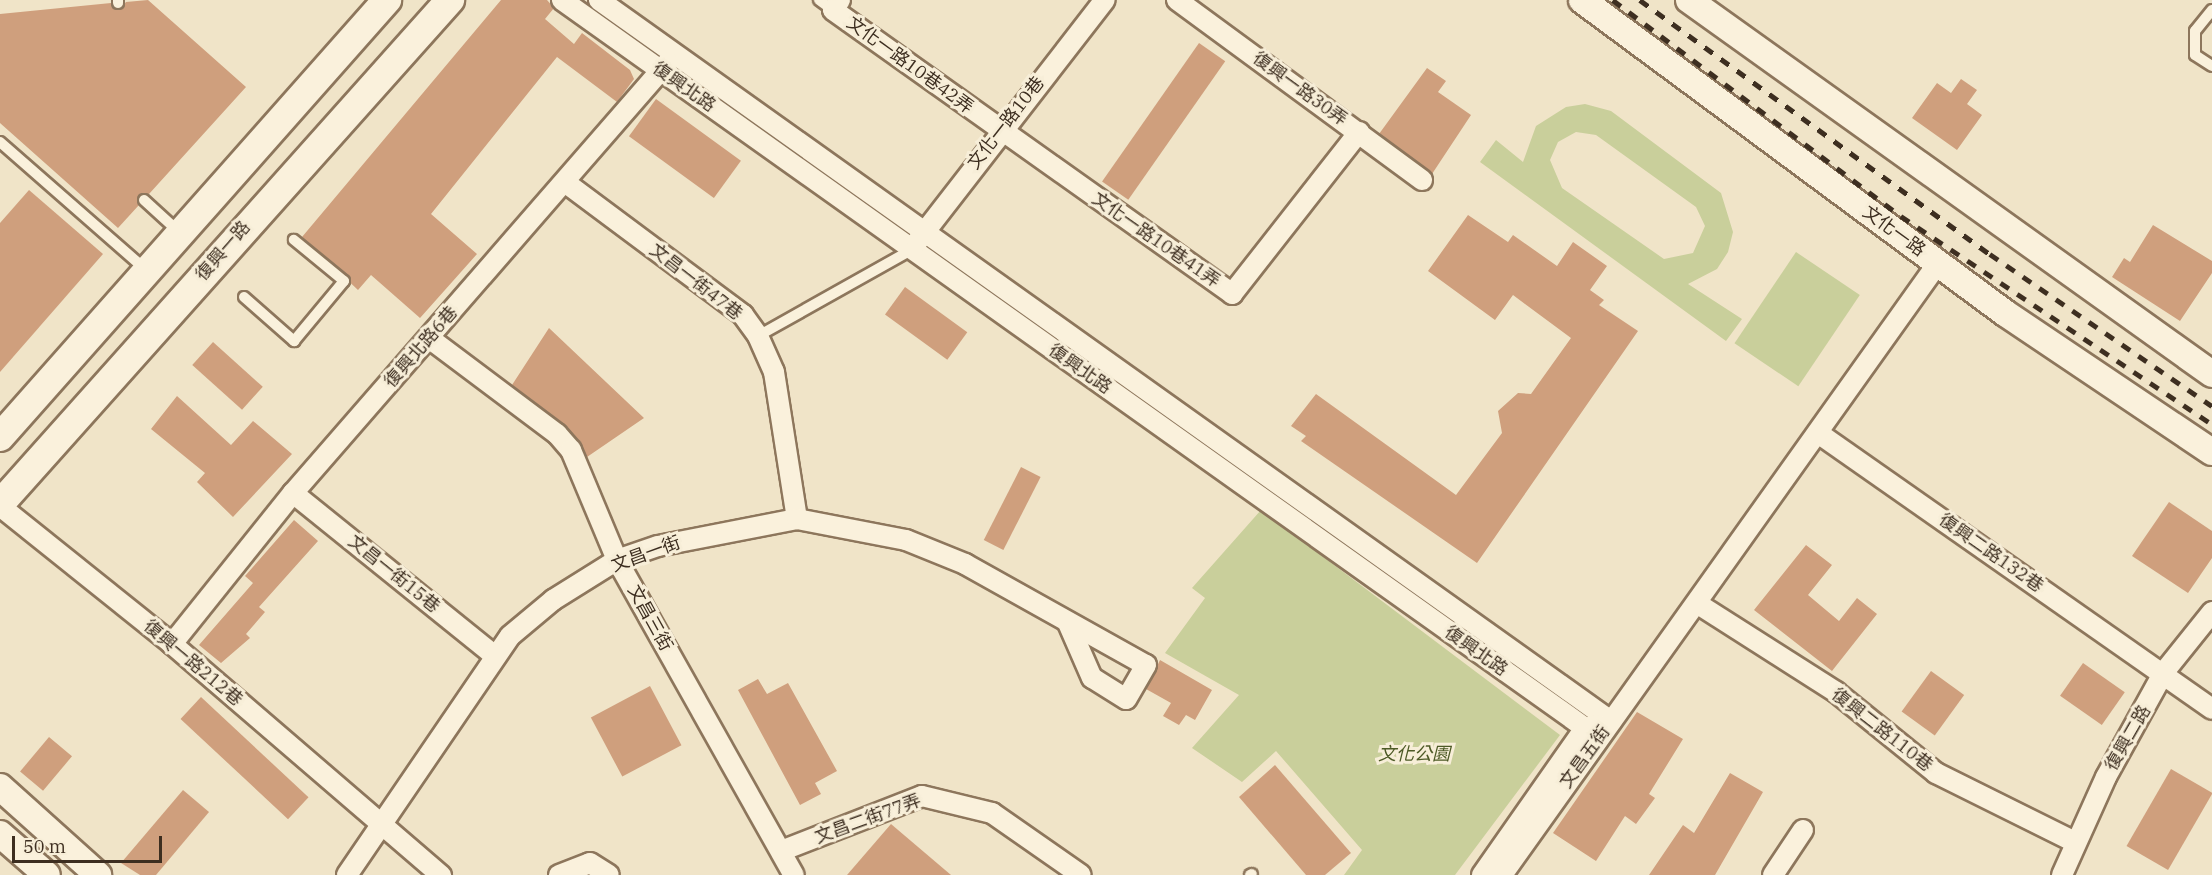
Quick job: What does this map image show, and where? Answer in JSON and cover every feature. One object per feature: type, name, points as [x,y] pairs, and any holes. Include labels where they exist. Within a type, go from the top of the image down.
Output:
[{"type":"main road","name":"復興一路","points":[[0,505],[450,0]]},
{"type":"main road","points":[[0,437],[178,231],[382,5],[417,36]]},
{"type":"street","name":"復興北路","points":[[562,0],[1592,733]]},
{"type":"street","name":"復興北路","points":[[599,0],[1611,721]]},
{"type":"street","name":"文化一路10巷","points":[[913,249],[1000,129],[1105,0]]},
{"type":"street","name":"復興一路30弄","points":[[1177,0],[1422,180]]},
{"type":"street","name":"文化一路","points":[[1582,0],[1938,263],[2212,452]]},
{"type":"street","points":[[1689,0],[2212,374]]},
{"type":"street","name":"文化一路10巷42弄","points":[[831,3],[1000,129]]},
{"type":"street","name":"復興北路6巷","points":[[172,644],[293,493],[566,183],[674,53]]},
{"type":"street","name":"文化一路10巷41弄","points":[[1000,129],[1232,294],[1359,132]]},
{"type":"street","points":[[826,188],[838,171]]},
{"type":"street","name":"文昌一街47巷","points":[[566,183],[743,315],[758,336],[774,372],[797,519]]},
{"type":"street","points":[[1611,721],[1698,604],[1938,263]]},
{"type":"street","name":"文昌三街","points":[[429,338],[557,434],[571,450],[617,560],[794,875]]},
{"type":"street","points":[[1138,410],[1150,393]]},
{"type":"street","name":"復興二路132巷","points":[[1818,433],[2164,672],[2212,709]]},
{"type":"street","name":"文昌一街15巷","points":[[293,493],[495,656]]},
{"type":"street","name":"復興一路212巷","points":[[0,505],[172,644],[441,875]]},
{"type":"street","name":"文昌一街","points":[[347,875],[495,656],[553,600],[617,560],[715,531],[797,519],[906,540],[965,564],[1068,623]]},
{"type":"street","points":[[1351,561],[1363,544]]},
{"type":"street","name":"復興二路110巷","points":[[1698,604],[1836,692],[1936,773],[2075,842]]},
{"type":"street","name":"復興二路","points":[[2062,875],[2075,842],[2164,672],[2212,612]]},
{"type":"street","name":"文昌五街","points":[[1482,875],[1592,733],[1611,721]]},
{"type":"street","name":"文昌五街","points":[[1502,875],[1592,733]]},
{"type":"street","points":[[0,787],[98,875]]},
{"type":"street","name":"文昌二街77弄","points":[[781,851],[922,796],[992,813],[1081,875]]},
{"type":"street","points":[[1773,875],[1803,830]]},
{"type":"street","points":[[0,834],[47,875]]},
{"type":"street","points":[[560,875],[590,863],[609,875]]},
{"type":"lane","points":[[2212,10],[2195,31],[2195,55],[2212,66]]},
{"type":"lane","points":[[0,142],[145,269]]},
{"type":"lane","points":[[144,200],[178,231]]},
{"type":"lane","points":[[244,297],[294,341],[344,281],[294,240]]},
{"type":"lane","points":[[758,336],[913,249]]},
{"type":"green space","points":[[1585,104],[1611,111],[1721,193],[1733,232],[1728,252],[1717,269],[1688,284],[1742,319],[1726,341],[1480,162],[1496,140],[1523,162],[1536,126],[1566,107]],"holes":[[[1576,132],[1596,135],[1696,207],[1705,226],[1693,253],[1664,259],[1562,188],[1550,160],[1558,142]]]},
{"type":"green space","points":[[1796,252],[1860,295],[1798,386],[1734,343]]},
{"type":"green space","name":"文化公園","points":[[1261,510],[1560,735],[1455,875],[1344,875],[1362,850],[1276,751],[1242,782],[1192,748],[1239,695],[1165,653],[1205,598],[1192,588]]},
{"type":"building","points":[[148,0],[246,87],[149,194],[139,195],[139,205],[118,228],[0,123],[0,14],[111,3],[119,10],[126,2]]},
{"type":"building","points":[[501,0],[547,0],[554,8],[545,19],[574,44],[582,33],[630,70],[634,79],[617,102],[557,57],[431,214],[477,254],[420,318],[371,275],[358,290],[302,237]]},
{"type":"building","points":[[1199,43],[1225,61],[1128,200],[1102,181]]},
{"type":"building","points":[[1427,68],[1446,81],[1438,92],[1471,115],[1432,174],[1379,134]]},
{"type":"building","points":[[1961,79],[1977,90],[1967,104],[1982,115],[1957,150],[1912,118],[1937,83],[1951,93]]},
{"type":"building","points":[[656,99],[741,161],[714,198],[629,136]]},
{"type":"building","points":[[29,190],[103,254],[0,372],[0,223]]},
{"type":"building","points":[[1468,215],[1508,242],[1513,235],[1557,266],[1573,242],[1607,266],[1590,290],[1604,300],[1599,305],[1638,331],[1477,563],[1301,441],[1306,436],[1291,426],[1316,394],[1456,495],[1502,433],[1498,411],[1518,393],[1531,394],[1571,338],[1513,295],[1495,320],[1428,271]]},
{"type":"building","points":[[2153,225],[2212,261],[2212,273],[2180,321],[2112,277],[2124,258],[2130,262]]},
{"type":"building","points":[[905,287],[967,332],[947,360],[885,315]]},
{"type":"building","points":[[549,328],[644,418],[587,457],[566,426],[512,385]]},
{"type":"building","points":[[213,342],[263,387],[242,410],[192,365]]},
{"type":"building","points":[[177,396],[231,445],[253,421],[292,454],[233,517],[197,482],[205,473],[151,429]]},
{"type":"building","points":[[1021,467],[1041,477],[1003,550],[984,540]]},
{"type":"building","points":[[2169,502],[2212,531],[2212,558],[2188,593],[2132,556]]},
{"type":"building","points":[[294,520],[318,541],[259,607],[265,612],[246,634],[250,638],[221,663],[199,645],[253,583],[245,576]]},
{"type":"building","points":[[1806,545],[1832,565],[1808,595],[1839,621],[1857,598],[1877,614],[1832,671],[1754,610]]},
{"type":"building","points":[[1160,660],[1212,690],[1195,720],[1186,715],[1179,725],[1163,716],[1171,703],[1146,689]]},
{"type":"building","points":[[2083,663],[2125,692],[2102,725],[2060,696]]},
{"type":"building","points":[[1931,671],[1964,695],[1935,736],[1902,711]]},
{"type":"building","points":[[758,679],[767,694],[788,683],[837,771],[815,783],[821,794],[800,805],[738,690]]},
{"type":"building","points":[[650,686],[681,745],[622,777],[591,717]]},
{"type":"building","points":[[201,697],[309,797],[288,819],[181,719]]},
{"type":"building","points":[[1637,712],[1683,739],[1649,794],[1655,798],[1636,824],[1625,816],[1596,861],[1553,833]]},
{"type":"building","points":[[49,737],[72,756],[43,791],[20,771]]},
{"type":"building","points":[[1275,765],[1351,853],[1325,875],[1306,875],[1239,797]]},
{"type":"building","points":[[2171,769],[2212,794],[2168,870],[2126,846]]},
{"type":"building","points":[[1730,773],[1763,792],[1715,875],[1649,875],[1683,825],[1694,833]]},
{"type":"building","points":[[183,790],[209,812],[156,875],[140,875],[121,863]]},
{"type":"building","points":[[891,824],[951,875],[847,875]]},
{"type":"railway","points":[[1613,0],[1901,216],[2212,424]]},
{"type":"railway","points":[[1640,0],[1990,254],[2212,406]]}]
